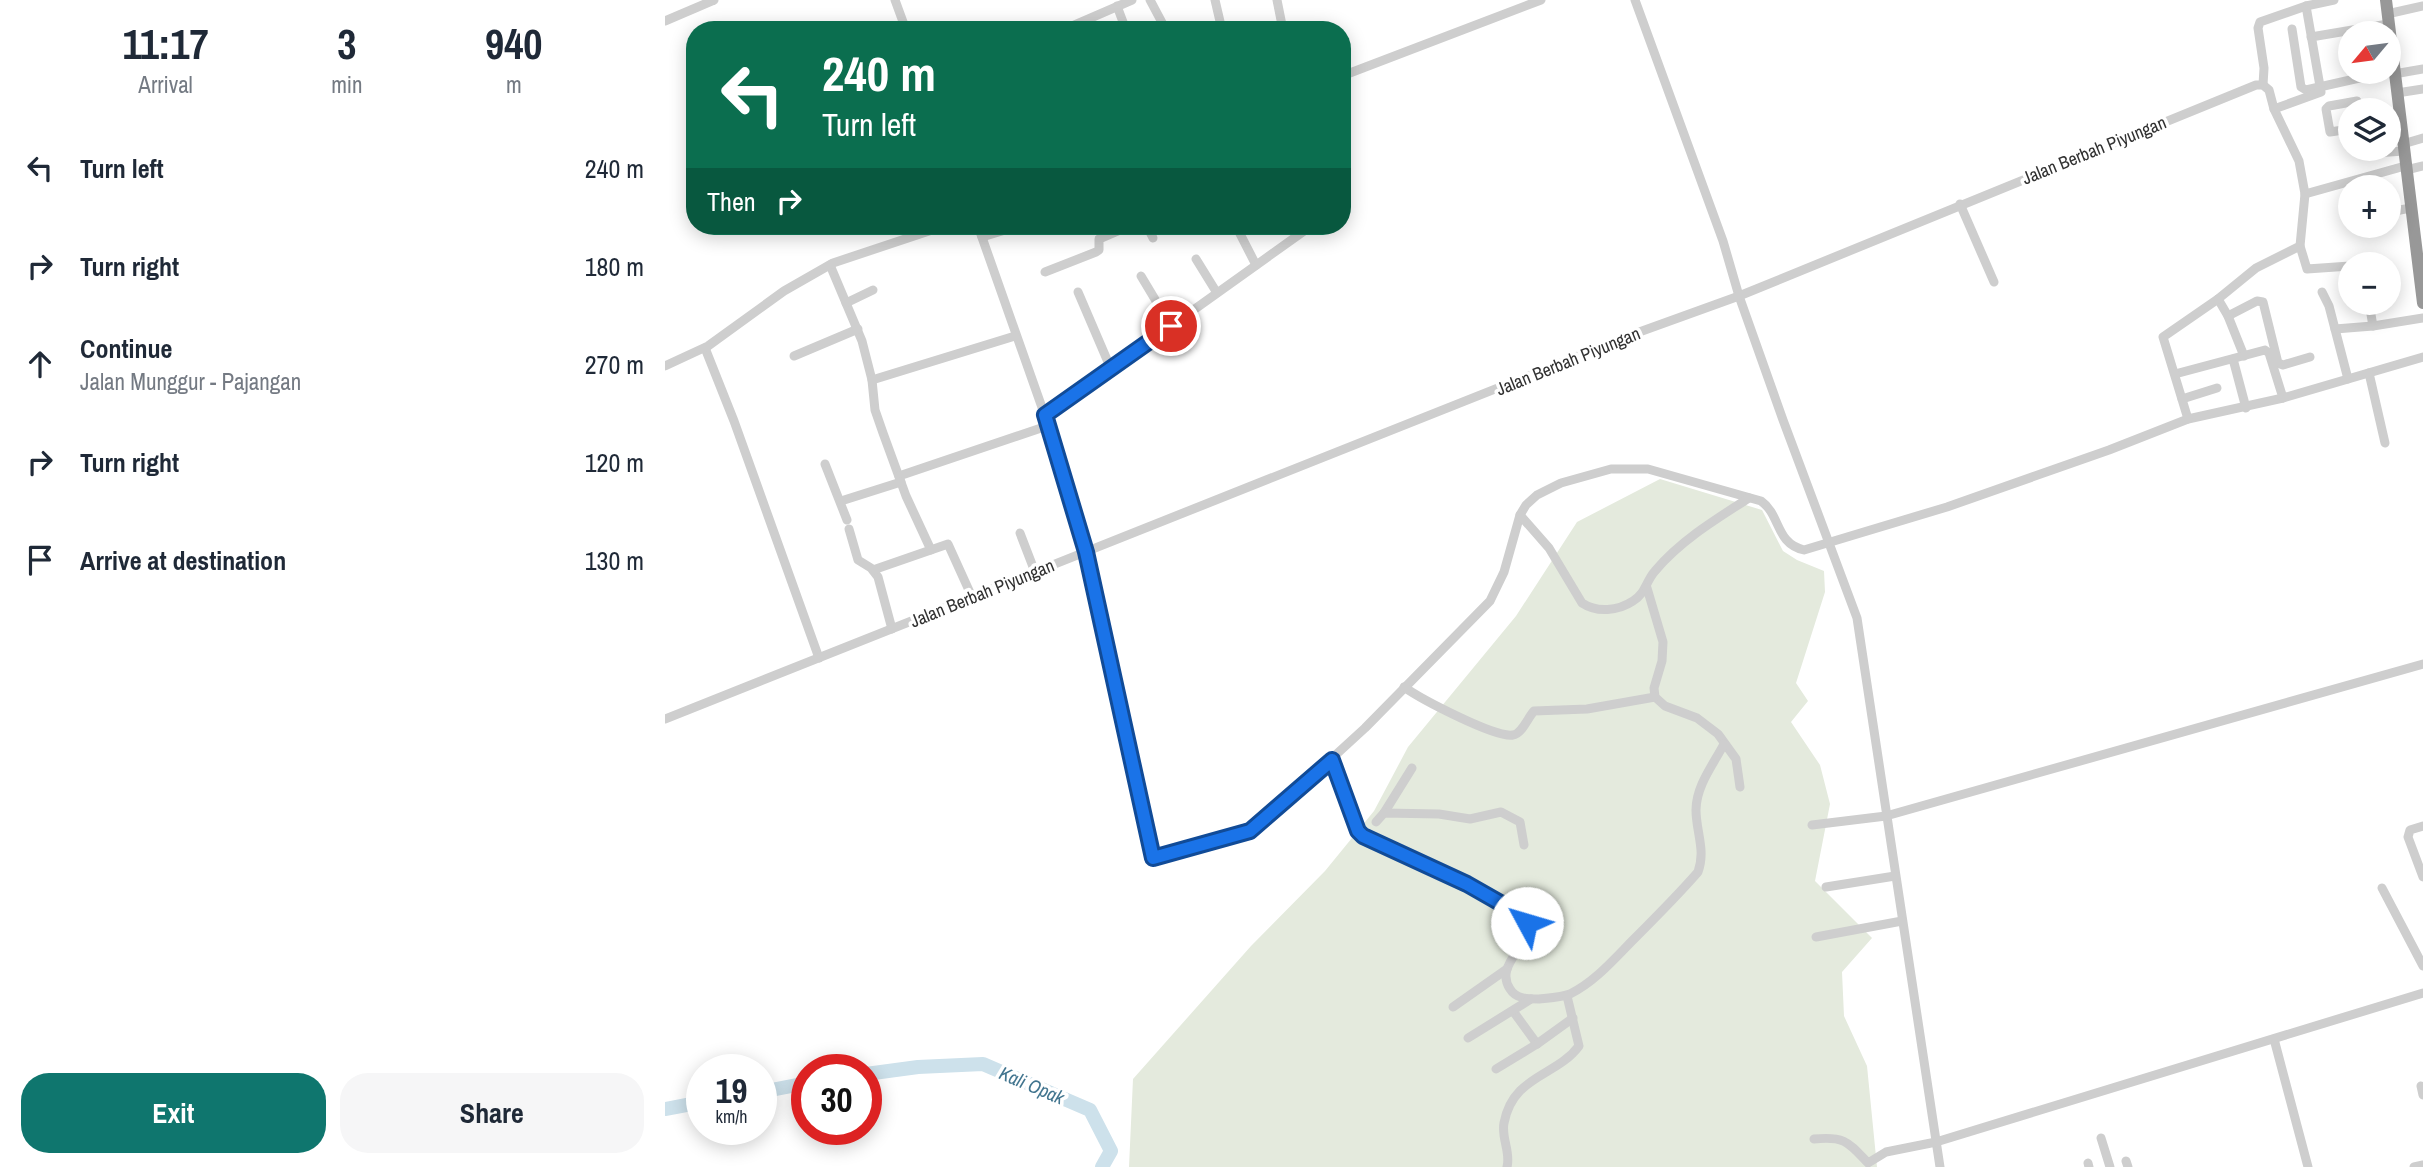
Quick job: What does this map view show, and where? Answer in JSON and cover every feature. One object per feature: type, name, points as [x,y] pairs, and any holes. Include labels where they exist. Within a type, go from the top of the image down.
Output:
[{"type":"highway","points":[[2386,0],[2388,19]]},
{"type":"highway","points":[[2394,84],[2396,98]]},
{"type":"highway","points":[[2401,142],[2423,303]]},
{"type":"street","points":[[665,21],[714,0]]},
{"type":"street","points":[[895,0],[903,21]]},
{"type":"street","points":[[1083,21],[1132,0]]},
{"type":"street","points":[[1150,0],[1161,21]]},
{"type":"street","points":[[1215,0],[1220,21]]},
{"type":"street","points":[[1277,0],[1281,21]]},
{"type":"street","points":[[1351,73],[1541,0]]},
{"type":"street","points":[[1635,0],[1723,241],[1739,296],[1828,544],[1857,618],[1940,1167]]},
{"type":"street","points":[[2334,0],[2306,6],[2259,22],[2258,28],[2264,68],[2263,85],[2269,90],[2274,109],[2299,161],[2305,194],[2300,246],[2307,269],[2338,267]]},
{"type":"street","points":[[1117,6],[1123,21]]},
{"type":"street","points":[[2274,109],[2321,92],[2306,6]]},
{"type":"street","points":[[2311,37],[2388,19],[2423,6]]},
{"type":"street","points":[[2292,29],[2301,87],[2306,90],[2338,82]]},
{"type":"street","points":[[2401,71],[2423,69]]},
{"type":"street","name":"Jalan Berbah Piyungan","points":[[665,719],[1631,335],[1739,296],[1960,204],[2256,85],[2263,85]]},
{"type":"street","points":[[2396,93],[2423,89]]},
{"type":"street","points":[[2338,104],[2326,109],[2330,132],[2338,131]]},
{"type":"street","points":[[2403,148],[2423,138]]},
{"type":"street","points":[[2305,194],[2423,166]]},
{"type":"street","points":[[1960,204],[1994,282]]},
{"type":"street","points":[[2401,210],[2411,208]]},
{"type":"street","points":[[665,366],[705,348],[784,291],[830,265],[918,235]]},
{"type":"street","points":[[989,235],[982,237],[1045,415],[1086,552],[1153,858],[1250,831],[1332,760],[1490,601],[1504,572],[1520,515],[1526,505],[1537,495],[1561,483],[1611,469],[1648,469],[1761,501],[1769,506],[1777,526],[1789,544],[1804,550],[1947,507],[2188,419],[2246,408],[2423,357]]},
{"type":"street","points":[[1045,272],[1098,251],[1099,239],[1108,235]]},
{"type":"street","points":[[1151,235],[1153,239]]},
{"type":"street","points":[[1240,235],[1256,265]]},
{"type":"street","points":[[1045,415],[1298,235]]},
{"type":"street","points":[[2188,419],[2164,341],[2165,334],[2218,299],[2256,268],[2300,246]]},
{"type":"street","points":[[1196,259],[1217,293]]},
{"type":"street","points":[[830,265],[857,329],[872,380],[875,410],[900,479],[931,550]]},
{"type":"street","points":[[1141,276],[1171,326]]},
{"type":"street","points":[[846,303],[873,290]]},
{"type":"street","points":[[1078,292],[1111,369]]},
{"type":"street","points":[[2322,292],[2329,306],[2348,379]]},
{"type":"street","points":[[2218,299],[2244,356]]},
{"type":"street","points":[[2228,316],[2257,302],[2263,302],[2278,363],[2283,365],[2310,357]]},
{"type":"street","points":[[2371,315],[2373,326]]},
{"type":"street","points":[[2335,329],[2423,318]]},
{"type":"street","points":[[794,356],[857,329]]},
{"type":"street","points":[[872,380],[1016,336]]},
{"type":"street","points":[[705,348],[819,658]]},
{"type":"street","points":[[2175,374],[2262,349],[2269,353],[2283,398]]},
{"type":"street","points":[[2233,359],[2246,408]]},
{"type":"street","points":[[2369,373],[2385,443]]},
{"type":"street","points":[[2182,399],[2217,388]]},
{"type":"street","points":[[841,501],[1047,426]]},
{"type":"street","points":[[825,464],[841,501],[858,560],[878,577],[892,629]]},
{"type":"street","points":[[1520,515],[1536,531],[1582,603],[1590,608],[1605,610],[1633,601],[1647,588],[1653,573],[1678,549],[1711,522],[1749,498]]},
{"type":"street","points":[[1020,533],[1035,572]]},
{"type":"street","points":[[873,570],[948,544],[972,597]]},
{"type":"street","points":[[1647,588],[1663,642],[1662,661],[1654,688],[1655,697],[1665,706],[1697,718],[1718,734],[1736,759],[1740,787]]},
{"type":"street","points":[[1812,825],[1886,816],[2423,664]]},
{"type":"street","points":[[1403,689],[1493,731],[1512,736],[1534,711],[1587,709],[1655,697]]},
{"type":"street","points":[[1403,689],[1430,710],[1445,716]]},
{"type":"street","points":[[1507,969],[1508,987],[1520,998],[1531,999],[1567,996],[1608,966],[1698,872],[1702,853],[1696,803],[1702,783],[1724,744]]},
{"type":"street","points":[[1332,760],[1358,831],[1363,836],[1467,884],[1523,916],[1527,923],[1528,933],[1507,969],[1453,1007]]},
{"type":"street","points":[[1376,822],[1412,768]]},
{"type":"street","points":[[1384,813],[1439,814],[1470,819],[1501,812],[1520,822],[1524,845]]},
{"type":"street","points":[[2423,826],[2410,830],[2408,837],[2423,877]]},
{"type":"street","points":[[1826,887],[1895,876]]},
{"type":"street","points":[[2382,888],[2423,966]]},
{"type":"street","points":[[1816,937],[1902,921]]},
{"type":"street","points":[[1814,1139],[1839,1138],[1847,1141],[1867,1165],[1887,1152],[1936,1142],[2423,993]]},
{"type":"street","points":[[1507,1167],[1509,1158],[1503,1130],[1510,1108],[1524,1085],[1578,1049],[1580,1041],[1567,996]]},
{"type":"street","points":[[1468,1038],[1531,999]]},
{"type":"street","points":[[1513,1011],[1537,1044]]},
{"type":"street","points":[[1496,1069],[1573,1018]]},
{"type":"street","points":[[2274,1039],[2308,1167]]},
{"type":"street","points":[[2101,1138],[2110,1167]]},
{"type":"street","points":[[2414,1167],[2423,1165]]},
{"type":"shaded area","points":[[1660,479],[1762,510],[1783,551],[1824,571],[1825,592],[1796,683],[1808,701],[1791,722],[1820,765],[1830,804],[1815,881],[1872,938],[1842,972],[1844,1016],[1867,1066],[1877,1167],[1129,1167],[1133,1079],[1251,946],[1325,871],[1374,811],[1408,747],[1516,616],[1577,522]]},
{"type":"waterway","name":"Kali Opak","points":[[882,1072],[983,1064],[1090,1110],[1111,1151],[1102,1167]]},
{"type":"waterway","name":"Kali Opak","points":[[777,1089],[791,1086]]},
{"type":"waterway","name":"Kali Opak","points":[[665,1109],[686,1105]]},
{"type":"route","points":[[1171,326],[1045,415],[1086,552],[1153,858],[1250,831],[1332,760],[1358,831],[1363,836],[1467,884],[1523,916],[1527,923]]}]
